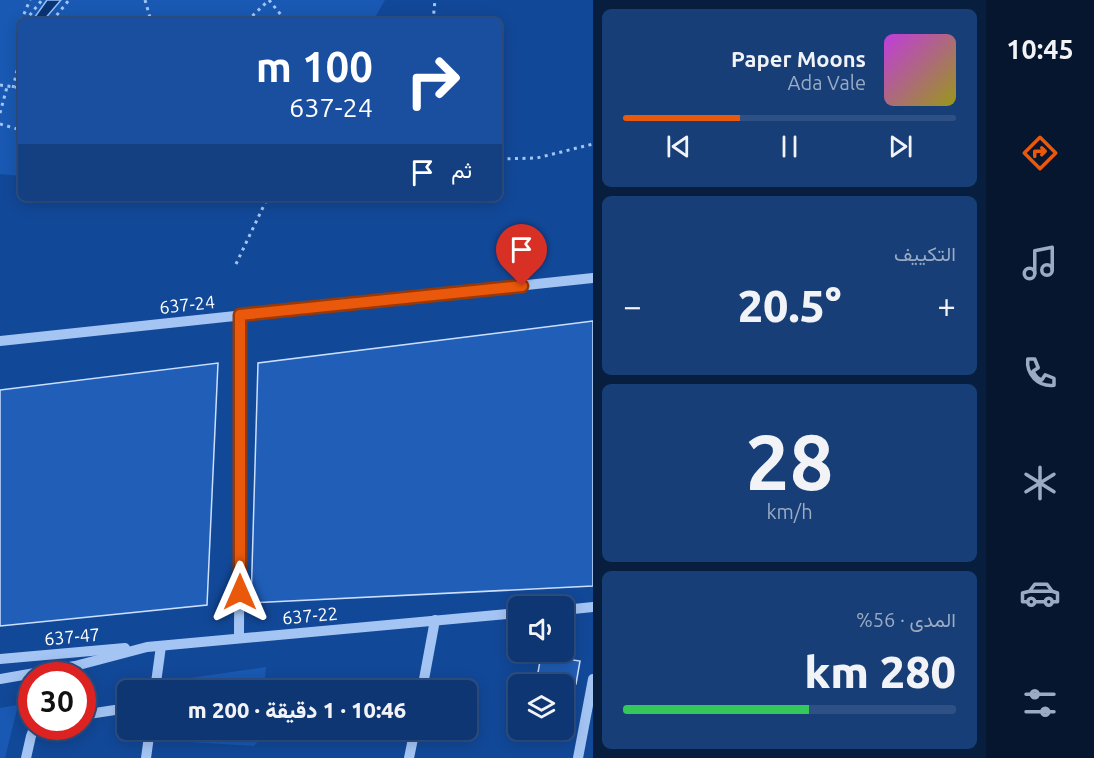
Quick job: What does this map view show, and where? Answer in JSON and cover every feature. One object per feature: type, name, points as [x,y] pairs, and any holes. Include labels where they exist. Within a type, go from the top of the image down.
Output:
[{"type":"street","name":"637-24","points":[[0,341],[593,278]]},
{"type":"street","points":[[239,638],[240,315]]},
{"type":"street","points":[[574,609],[593,607]]},
{"type":"street","name":"637-22","points":[[0,679],[75,666],[147,647],[508,614]]},
{"type":"street","points":[[424,680],[435,620]]},
{"type":"street","points":[[156,680],[161,646]]},
{"type":"street","name":"637-47","points":[[0,659],[147,647]]},
{"type":"street","points":[[578,758],[593,679]]},
{"type":"street","points":[[96,713],[117,710]]},
{"type":"street","points":[[26,758],[30,740]]},
{"type":"street","points":[[146,758],[148,740]]},
{"type":"street","points":[[409,758],[413,740]]},
{"type":"path","points":[[24,18],[30,0]]},
{"type":"path","points":[[26,18],[42,0]]},
{"type":"path","points":[[54,18],[69,0]]},
{"type":"path","points":[[145,0],[150,18]]},
{"type":"path","points":[[250,18],[269,0],[283,18]]},
{"type":"path","points":[[433,18],[435,0]]},
{"type":"path","points":[[17,32],[18,37]]},
{"type":"path","points":[[13,88],[18,66]]},
{"type":"path","points":[[0,85],[18,88]]},
{"type":"path","points":[[0,113],[6,87]]},
{"type":"path","points":[[0,124],[18,129]]},
{"type":"path","points":[[502,159],[537,158],[593,144]]},
{"type":"path","points":[[236,264],[266,201]]},
{"type":"shaded area","points":[[0,0],[385,0],[375,18],[18,18],[18,176],[0,174]]},
{"type":"shaded area","points":[[47,0],[61,0],[46,18],[34,18]]},
{"type":"shaded area","points":[[266,667],[265,680],[176,680]]},
{"type":"shaded area","points":[[18,705],[5,758],[0,758],[0,708]]},
{"type":"shaded area","points":[[174,740],[259,740],[254,746]]},
{"type":"building","points":[[593,321],[593,586],[251,603],[258,363]]},
{"type":"building","points":[[218,363],[207,605],[0,626],[0,390]]},
{"type":"building","points":[[580,661],[576,684],[574,684],[574,674],[538,674],[540,662]]},
{"type":"route","points":[[240,592],[240,315],[522,286]]}]
